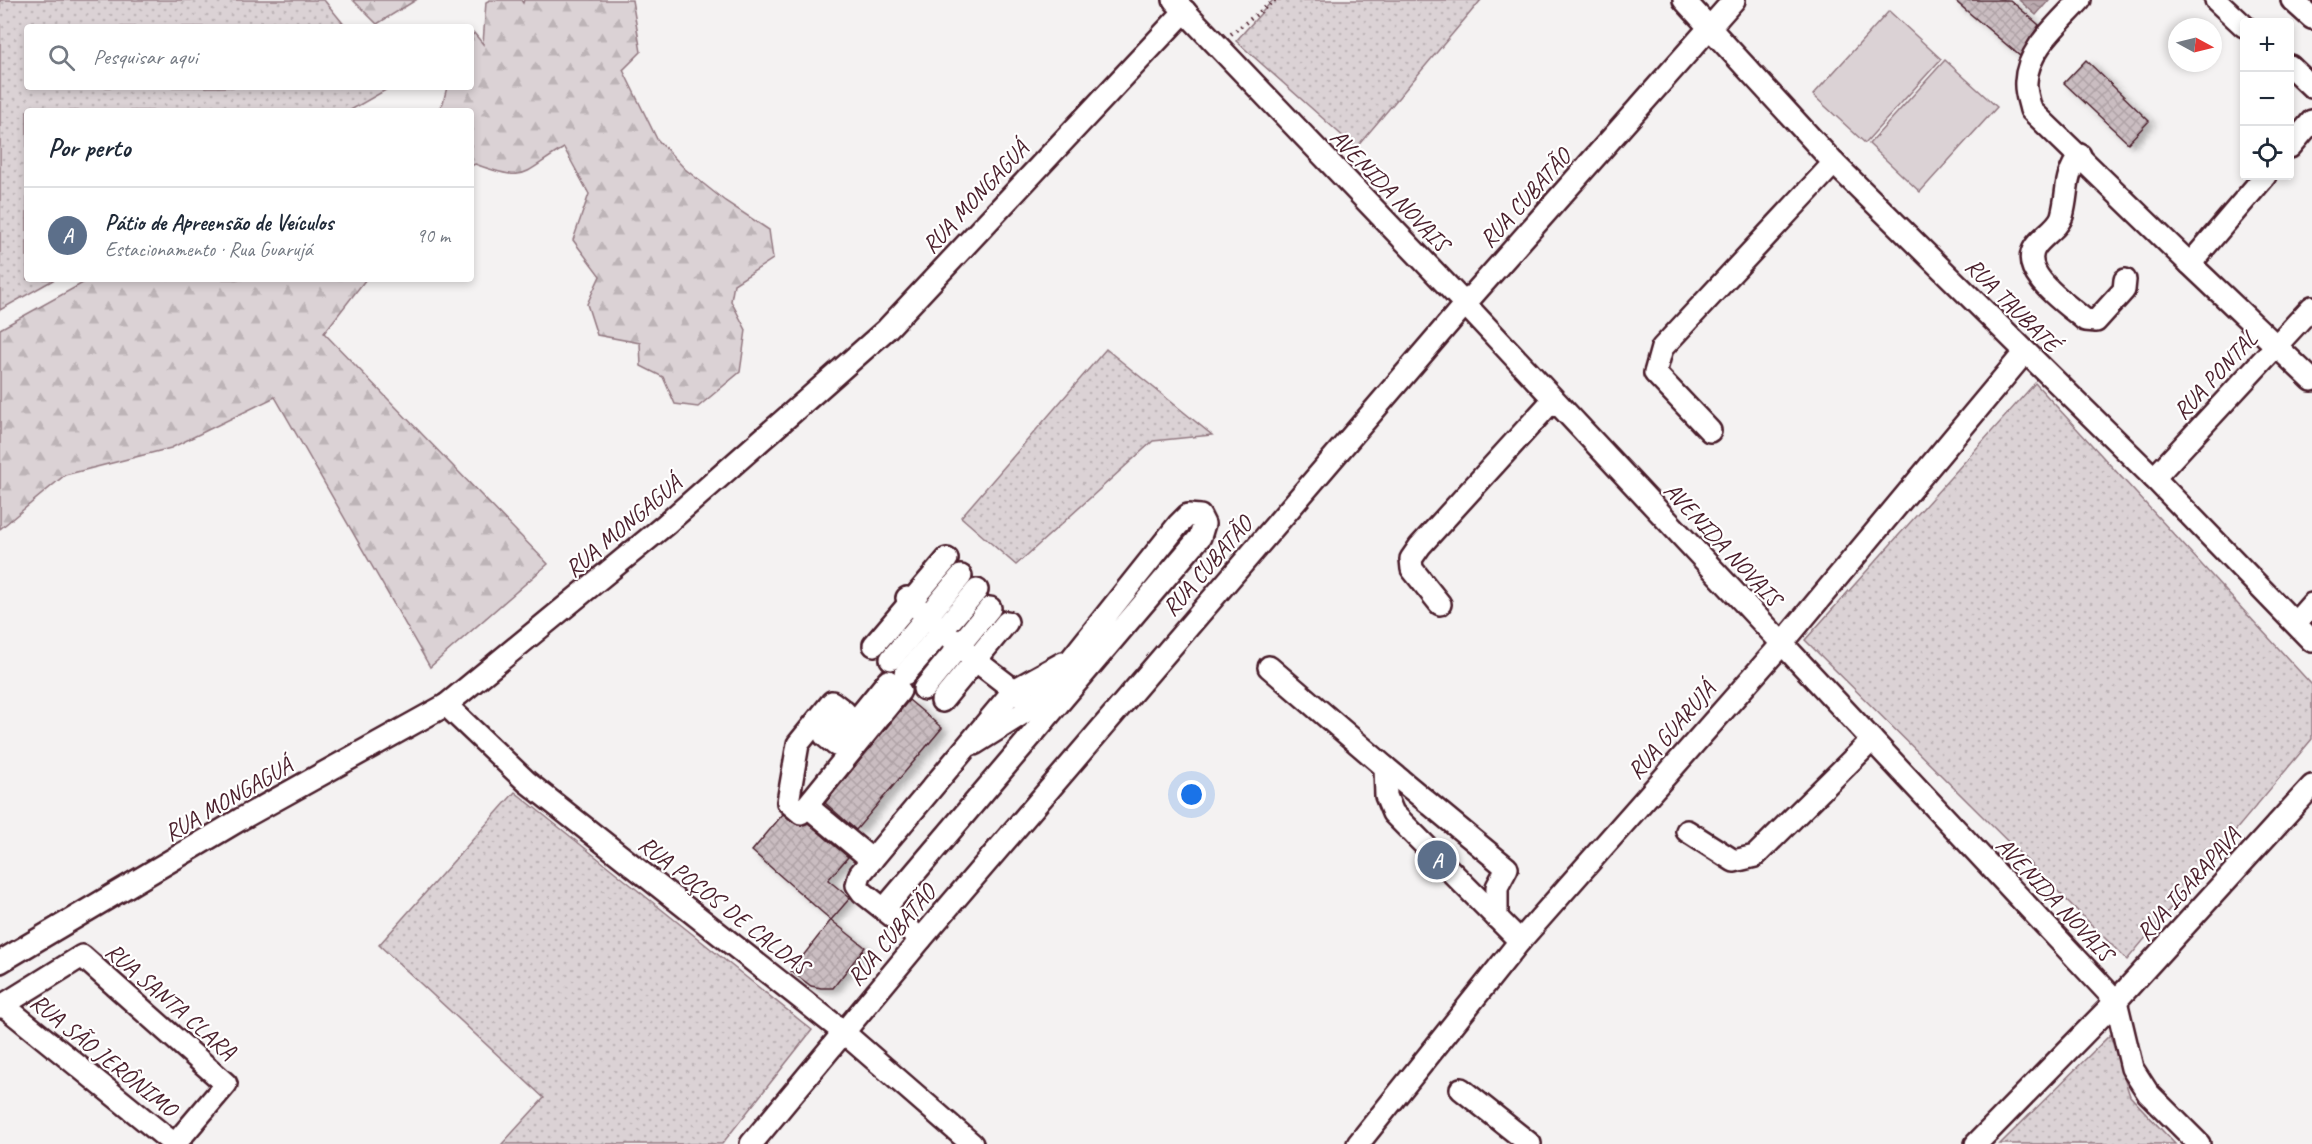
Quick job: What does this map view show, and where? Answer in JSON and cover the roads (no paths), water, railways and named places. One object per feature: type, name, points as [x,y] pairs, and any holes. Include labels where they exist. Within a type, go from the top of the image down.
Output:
[{"type":"street","name":"RUA TAUBATÉ","points":[[1684,0],[1834,163],[2154,478],[2312,641]]},
{"type":"street","name":"RUA CUBATÃO","points":[[751,1144],[842,1031],[1465,304],[1734,0]]},
{"type":"street","points":[[2080,0],[2037,50],[2028,65],[2025,84],[2031,110],[2312,380]]},
{"type":"street","points":[[2216,0],[2240,22]]},
{"type":"street","points":[[2292,0],[2312,18]]},
{"type":"street","name":"AVENIDA NOVAIS","points":[[1179,6],[1465,304],[1781,645],[2116,1000],[2132,1068],[2148,1093],[2199,1144]]},
{"type":"street","name":"RUA MONGAGUÁ","points":[[0,962],[241,819],[446,705],[666,525],[887,329],[1179,6]]},
{"type":"street","points":[[2294,71],[2312,87]]},
{"type":"street","points":[[2294,141],[2312,121]]},
{"type":"street","points":[[2080,155],[2068,172],[2061,219],[2034,248],[2031,259],[2034,275],[2085,320],[2096,321],[2124,290],[2125,280]]},
{"type":"street","points":[[1710,431],[1655,373],[1662,348],[1834,163]]},
{"type":"street","points":[[2190,264],[2262,180]]},
{"type":"street","name":"RUA PONTAL","points":[[2154,478],[2312,307]]},
{"type":"street","name":"RUA GUARUJÁ","points":[[1358,1144],[1520,941],[1781,645],[2025,352]]},
{"type":"street","points":[[1440,604],[1412,569],[1412,559],[1420,546],[1553,400]]},
{"type":"street","points":[[885,908],[1200,537],[1204,524],[1200,516],[1188,515],[1179,525],[1034,707],[961,752]]},
{"type":"street","points":[[947,559],[915,606],[898,667],[943,631],[977,590]]},
{"type":"street","points":[[874,645],[915,606],[961,576]]},
{"type":"street","points":[[2296,622],[2312,604]]},
{"type":"street","points":[[915,606],[975,660],[1034,707]]},
{"type":"street","points":[[924,689],[990,608]]},
{"type":"street","points":[[942,701],[1007,622]]},
{"type":"street","points":[[921,939],[885,908],[862,892],[857,885],[860,874],[1014,690],[1071,659]]},
{"type":"street","points":[[1269,667],[1507,868],[1497,886],[1497,918]]},
{"type":"street","points":[[888,681],[900,691],[807,806],[801,813],[788,802],[798,744],[832,702],[845,712],[825,736],[836,745],[888,681]]},
{"type":"street","name":"RUA POÇOS DE CALDAS","points":[[446,705],[527,782],[842,1031],[972,1144]]},
{"type":"street","points":[[1687,831],[1734,861],[1755,856],[1872,740]]},
{"type":"street","points":[[1385,766],[1386,796],[1393,813],[1520,941]]},
{"type":"street","name":"RUA IGARAPAVA","points":[[1976,1144],[2116,1000],[2312,786]]},
{"type":"street","points":[[807,806],[872,860]]},
{"type":"street","name":"RUA SANTA CLARA","points":[[1,1006],[82,956],[226,1084],[175,1144]]},
{"type":"street","name":"RUA SÃO JERÔNIMO","points":[[1,1006],[175,1144]]},
{"type":"street","points":[[1461,1089],[1530,1144]]},
{"type":"water","points":[[2019,0],[2049,0],[2036,15]]},
{"type":"place","name":"Pátio de Apreensão de Veículos","points":[[1437,860]]}]
